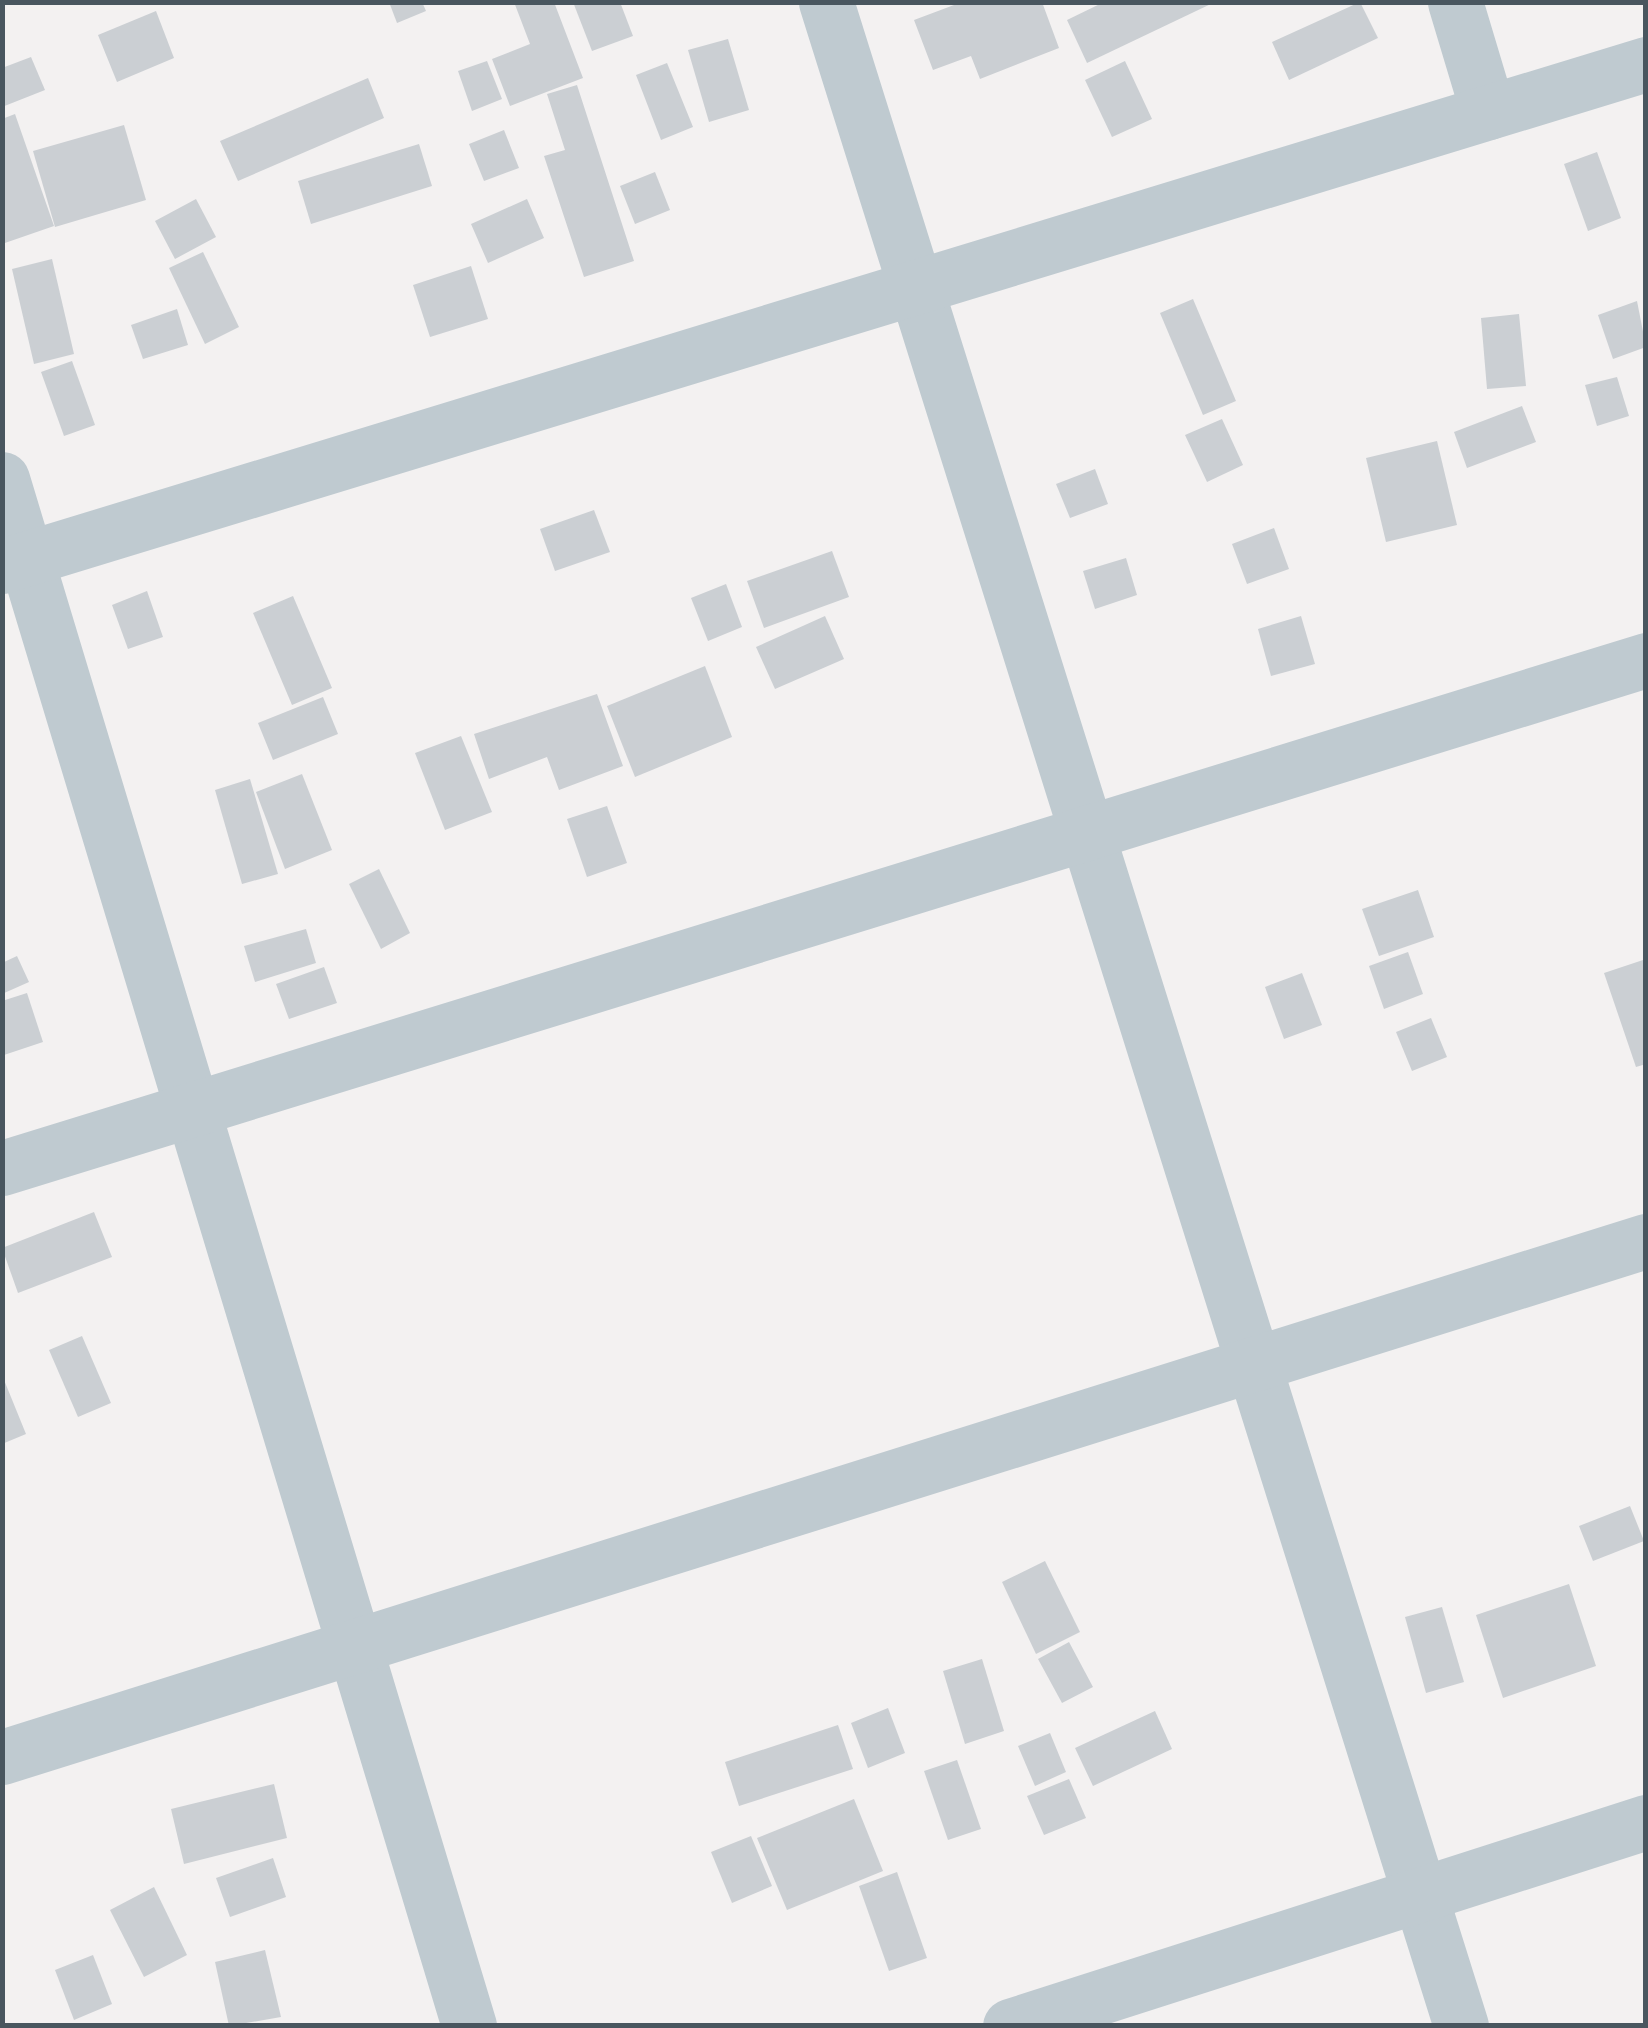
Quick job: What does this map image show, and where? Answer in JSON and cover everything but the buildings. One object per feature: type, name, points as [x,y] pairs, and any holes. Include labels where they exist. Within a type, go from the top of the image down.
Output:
[{"type":"street","points":[[826,2],[1461,2026]]},
{"type":"street","points":[[1455,2],[1488,112]]},
{"type":"street","points":[[14,562],[1646,64]]},
{"type":"street","points":[[2,479],[14,562],[193,1110],[469,2026]]},
{"type":"street","points":[[2,1168],[1646,660]]},
{"type":"street","points":[[2,1757],[1646,1241]]},
{"type":"street","points":[[1010,2026],[1646,1822]]}]
